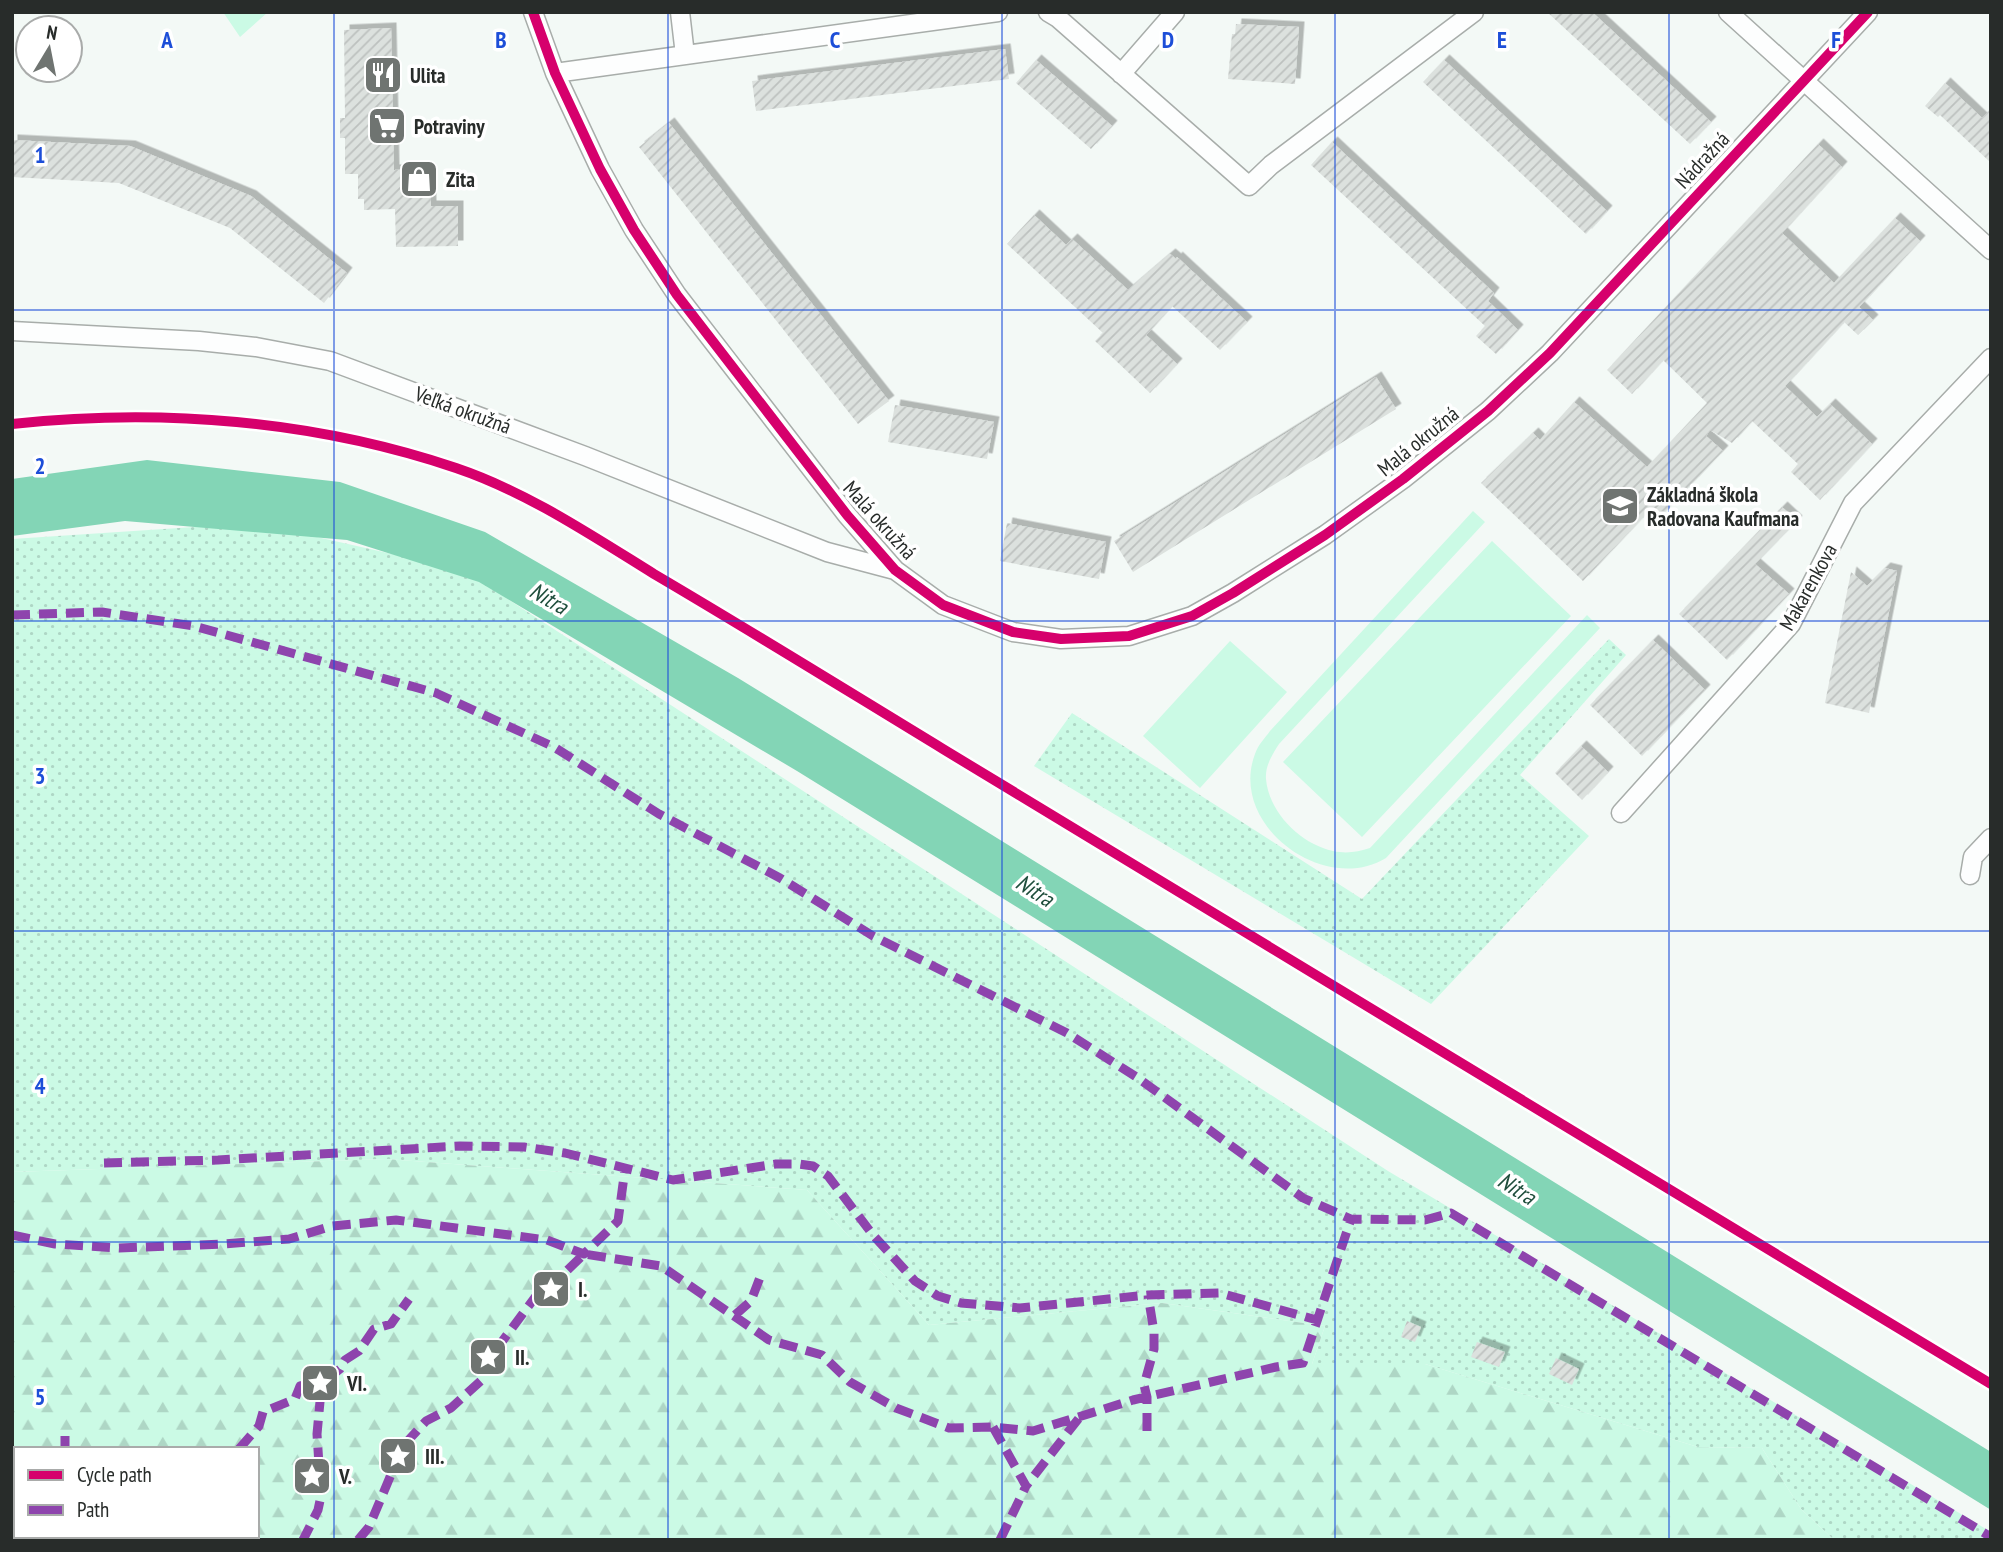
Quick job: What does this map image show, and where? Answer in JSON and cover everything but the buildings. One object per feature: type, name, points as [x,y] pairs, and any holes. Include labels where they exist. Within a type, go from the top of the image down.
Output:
[{"type":"street","name":"Malá okružná","points":[[533,12],[555,73],[634,230],[677,295],[794,449],[895,569],[943,605],[1013,632],[1060,639],[1129,636],[1192,616],[1325,535],[1403,479],[1488,411],[1566,336]]},
{"type":"street","points":[[680,12],[685,55]]},
{"type":"street","points":[[555,73],[998,12]]},
{"type":"street","points":[[1048,12],[1059,18],[1249,186],[1271,165],[1473,12]]},
{"type":"street","points":[[1121,74],[1175,12]]},
{"type":"street","points":[[1728,12],[1991,250]]},
{"type":"street","name":"Nádražná","points":[[1566,336],[1868,12]]},
{"type":"street","name":"Veľká okružná","points":[[12,331],[199,341],[256,347],[330,361],[585,456],[827,552],[895,569]]},
{"type":"street","name":"Makarenkova","points":[[1621,813],[1791,624],[1853,503],[1991,358]]},
{"type":"street","points":[[1970,875],[1973,857],[1991,838]]},
{"type":"green space","points":[[223,12],[268,12],[240,37]]},
{"type":"green space","points":[[1473,511],[1485,522],[1274,752],[1267,770],[1268,792],[1280,815],[1289,825],[1309,842],[1333,851],[1352,852],[1370,848],[1587,615],[1600,628],[1386,858],[1361,867],[1336,868],[1310,861],[1287,847],[1268,828],[1255,806],[1250,780],[1256,751],[1270,731]]},
{"type":"green space","points":[[255,523],[463,570],[1388,1171],[1991,1532],[1991,1540],[1834,1540],[1801,1509],[1762,1448],[1698,1447],[1425,1364],[1312,1364],[1325,1326],[1162,1303],[929,1325],[807,1190],[386,1159],[12,1172],[12,539]]},
{"type":"green space","points":[[1492,541],[1571,616],[1362,837],[1283,762]]},
{"type":"green space","points":[[1609,639],[1626,655],[1520,775],[1589,836],[1431,1004],[1034,766],[1072,713],[1362,899]]},
{"type":"green space","points":[[1230,641],[1287,692],[1200,788],[1143,736]]},
{"type":"green space","points":[[386,1159],[807,1190],[929,1325],[1162,1303],[1325,1326],[1312,1364],[1425,1364],[1698,1447],[1762,1448],[1801,1509],[1834,1540],[12,1540],[12,1172]]},
{"type":"water","name":"Nitra","points":[[147,460],[340,482],[485,532],[738,678],[1991,1452],[1991,1510],[797,771],[479,582],[347,540],[125,521],[12,536],[12,479]]},
{"type":"marked path","points":[[12,615],[102,612],[194,626],[436,693],[554,747],[659,814],[780,878],[873,936],[1067,1033],[1138,1078],[1303,1198],[1351,1219],[1425,1220],[1451,1213],[1991,1537]]},
{"type":"marked path","points":[[104,1163],[218,1160],[460,1146],[524,1147],[565,1153],[673,1180],[776,1164],[799,1164],[813,1166],[828,1176],[873,1235],[915,1281],[938,1296],[961,1303],[1020,1308],[1148,1295],[1220,1293],[1317,1320]]},
{"type":"marked path","points":[[12,1235],[55,1244],[119,1248],[223,1244],[289,1239],[332,1226],[396,1220],[547,1240],[584,1254],[618,1221],[625,1169]]},
{"type":"marked path","points":[[358,1540],[369,1527],[403,1446],[426,1421],[451,1408],[485,1377],[492,1355],[536,1296],[546,1291],[584,1254],[661,1266],[769,1340],[822,1355],[850,1382],[896,1408],[949,1428],[993,1427],[1033,1431],[1133,1400],[1303,1363],[1351,1219]]},
{"type":"marked path","points":[[735,1315],[751,1301],[762,1272]]},
{"type":"marked path","points":[[1147,1431],[1147,1397],[1144,1385],[1154,1349],[1148,1295]]},
{"type":"marked path","points":[[326,1380],[340,1369],[345,1360],[359,1351],[374,1329],[391,1324],[409,1299]]},
{"type":"marked path","points":[[241,1447],[259,1426],[263,1412],[295,1399],[300,1386],[326,1380],[321,1391],[317,1434],[321,1496],[318,1510],[303,1540]]},
{"type":"marked path","points":[[993,1427],[1026,1486],[1079,1418]]},
{"type":"marked path","points":[[65,1436],[65,1447]]},
{"type":"marked path","points":[[1000,1540],[1026,1486]]},
{"type":"cycle path","points":[[533,12],[555,73],[600,169],[634,230],[677,295],[847,515],[895,570],[943,605],[1013,632],[1061,639],[1129,636],[1192,616],[1325,535],[1403,479],[1488,411],[1550,353],[1868,12]]},
{"type":"cycle path","points":[[12,424],[124,417],[181,418],[292,429],[402,452],[456,468],[508,489],[582,530],[1991,1384]]},
{"type":"place","name":"Ulita","points":[[383,75]]},
{"type":"place","name":"Potraviny","points":[[387,126]]},
{"type":"place","name":"Zita","points":[[419,179]]},
{"type":"place","name":"Základná škola Radovana Kaufmana","points":[[1620,506]]},
{"type":"place","name":"I.","points":[[551,1289]]},
{"type":"place","name":"II.","points":[[488,1357]]},
{"type":"place","name":"VI.","points":[[320,1383]]},
{"type":"place","name":"III.","points":[[398,1456]]},
{"type":"place","name":"V.","points":[[312,1476]]}]
